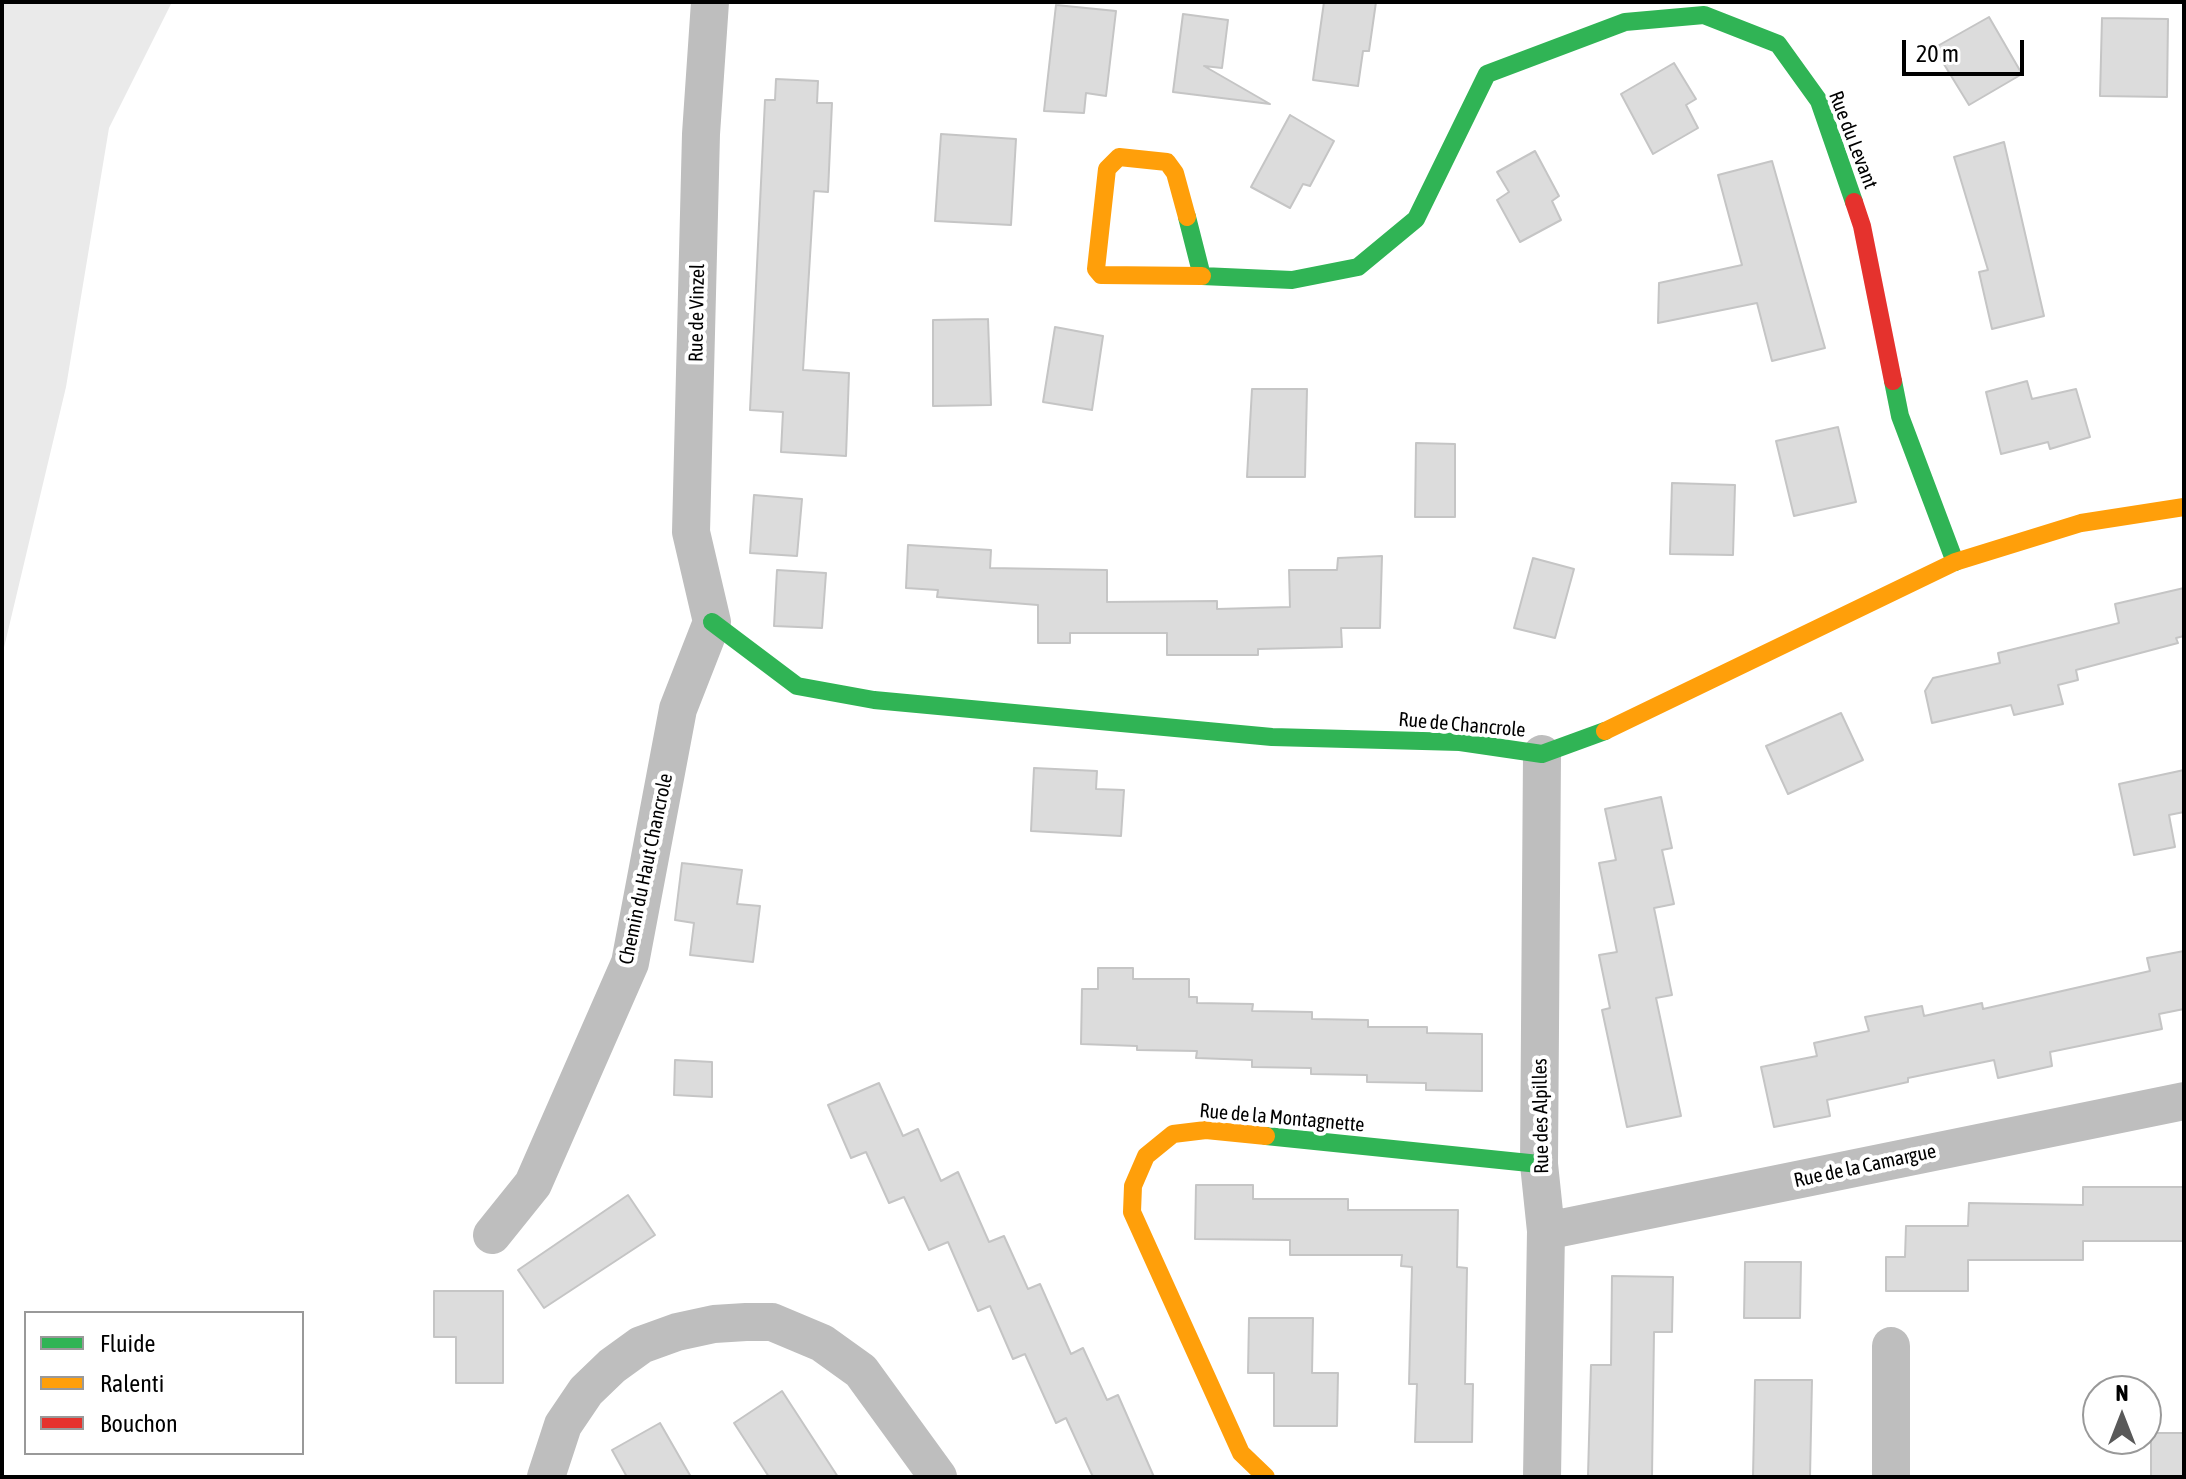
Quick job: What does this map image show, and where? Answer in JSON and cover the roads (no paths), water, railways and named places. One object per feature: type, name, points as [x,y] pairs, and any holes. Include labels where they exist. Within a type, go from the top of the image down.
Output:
[{"type":"street","name":"Rue de Vinzel","points":[[710,2],[701,134],[691,532],[712,622]]},
{"type":"street","name":"Rue du Levant","points":[[1202,276],[1175,173],[1167,162],[1119,157],[1107,169],[1096,269],[1101,275],[1292,280],[1358,267],[1416,219],[1487,74],[1625,22],[1704,15],[1778,44],[1819,101],[1862,226],[1900,416],[1955,562]]},
{"type":"street","name":"Rue de Chancrole","points":[[712,622],[797,686],[874,700],[1272,737],[1460,742],[1542,754],[1612,729],[1955,562],[2081,523],[2184,507]]},
{"type":"street","name":"Chemin du Haut Chancrole","points":[[492,1235],[533,1184],[630,963],[678,709],[712,622]]},
{"type":"street","name":"Rue des Alpilles","points":[[1542,754],[1539,1164],[1546,1231],[1542,1477]]},
{"type":"street","name":"Rue de la Camargue","points":[[1546,1231],[2184,1101]]},
{"type":"street","name":"Rue de la Montagnette","points":[[1266,1477],[1241,1453],[1132,1212],[1133,1186],[1146,1156],[1173,1134],[1206,1130],[1539,1164]]},
{"type":"street","points":[[546,1477],[563,1425],[586,1391],[612,1366],[641,1345],[677,1332],[714,1324],[746,1322],[772,1322],[822,1343],[861,1371],[938,1477]]},
{"type":"street","points":[[1891,1346],[1891,1477]]}]
